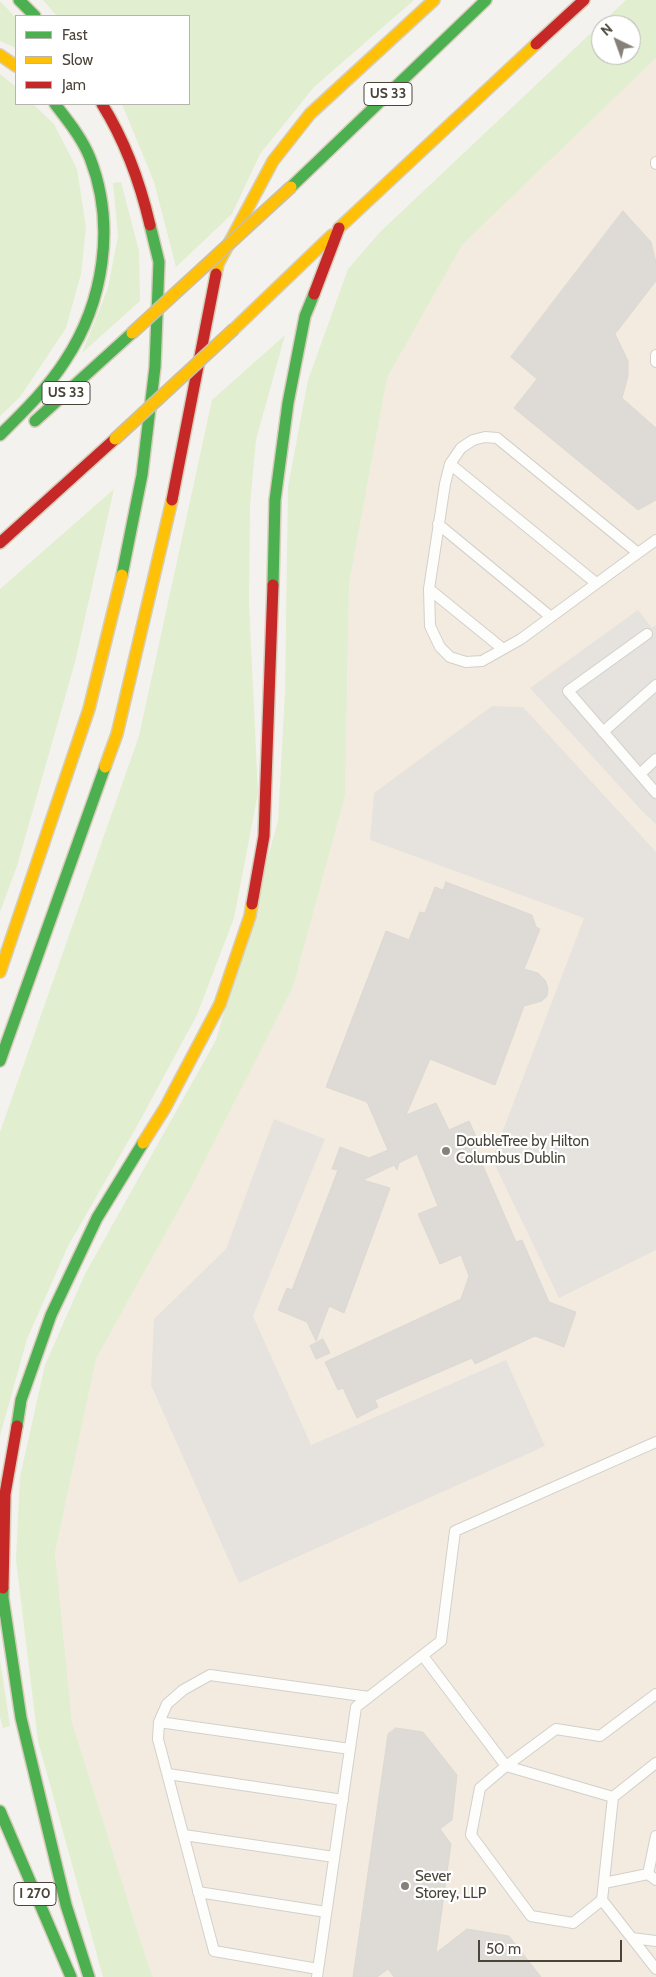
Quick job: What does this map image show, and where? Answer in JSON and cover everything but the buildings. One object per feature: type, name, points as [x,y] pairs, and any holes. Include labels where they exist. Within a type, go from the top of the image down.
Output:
[{"type":"main road","points":[[20,0],[34,15]]},
{"type":"main road","points":[[0,1062],[117,734],[179,470],[218,264],[273,162],[310,114],[434,0]]},
{"type":"main road","name":"US 33","points":[[29,426],[291,187],[486,0]]},
{"type":"main road","points":[[0,543],[234,329],[339,228],[584,0]]},
{"type":"main road","points":[[0,55],[15,65]]},
{"type":"main road","points":[[0,434],[40,395],[73,349],[94,302],[105,253],[103,208],[90,158],[68,121],[56,105]]},
{"type":"main road","points":[[0,972],[89,709],[122,577],[142,475],[155,367],[159,262],[142,189],[114,123],[103,105]]},
{"type":"main road","points":[[89,1977],[66,1905],[21,1718],[3,1598],[5,1494],[21,1400],[51,1315],[97,1218],[165,1108],[220,1004],[250,916],[264,836],[276,490],[288,402],[305,316],[339,228]]},
{"type":"main road","name":"I 270","points":[[0,1811],[71,1977]]},
{"type":"lane","points":[[656,355],[656,362]]},
{"type":"lane","points":[[638,553],[497,438],[485,437],[474,440],[461,448],[450,464],[444,484],[429,589],[430,626],[440,647],[450,658],[466,662],[482,661],[521,639],[656,540]]},
{"type":"lane","points":[[450,464],[596,583]]},
{"type":"lane","points":[[438,524],[551,616]]},
{"type":"lane","points":[[429,589],[503,649]]},
{"type":"lane","points":[[647,634],[568,690],[656,793]]},
{"type":"lane","points":[[603,732],[656,685]]},
{"type":"lane","points":[[640,774],[656,759]]},
{"type":"lane","points":[[369,1697],[210,1675],[183,1690],[167,1704],[160,1722],[158,1739],[214,1951],[318,1973],[356,1707],[423,1656],[441,1641],[455,1531],[656,1442]]},
{"type":"lane","points":[[423,1656],[506,1766],[613,1797]]},
{"type":"lane","points":[[602,1900],[573,1922],[531,1916],[471,1835],[480,1788],[556,1729],[600,1736],[656,1694]]},
{"type":"lane","points":[[160,1722],[350,1749]]},
{"type":"lane","points":[[656,1763],[613,1797],[602,1900],[656,1969]]},
{"type":"lane","points":[[168,1774],[343,1800]]},
{"type":"lane","points":[[184,1835],[334,1857]]},
{"type":"lane","points":[[604,1883],[652,1877],[656,1836]]},
{"type":"lane","points":[[198,1892],[326,1912]]},
{"type":"lane","points":[[632,1938],[656,1941]]},
{"type":"shaded area","points":[[656,58],[656,1977],[153,1977],[72,1722],[55,1553],[96,1359],[193,1184],[293,987],[345,796],[349,584],[387,378],[462,245]]},
{"type":"shaded area","points":[[638,610],[652,628],[656,625],[656,824],[530,688]]},
{"type":"shaded area","points":[[492,706],[523,707],[656,852],[656,1250],[559,1298],[492,1159],[584,918],[370,840],[374,793]]},
{"type":"shaded area","points":[[274,1119],[325,1139],[253,1316],[311,1445],[506,1360],[545,1446],[239,1583],[151,1385],[154,1319],[226,1249]]},
{"type":"green space","points":[[43,0],[414,0],[314,87],[260,154],[232,214],[176,267],[154,182],[122,105],[190,105],[190,15],[56,15]]},
{"type":"green space","points":[[626,0],[656,0],[656,58],[462,245],[387,378],[349,584],[345,796],[293,987],[193,1184],[96,1359],[55,1553],[72,1722],[153,1977],[103,1977],[38,1741],[16,1560],[20,1477],[45,1365],[85,1274],[216,1040],[278,821],[285,693],[288,487],[308,380],[348,269],[380,232],[591,33],[591,65],[641,65],[641,15],[610,15]]},
{"type":"green space","points":[[0,1],[15,17],[15,48],[0,41]]},
{"type":"green space","points":[[0,74],[15,86],[15,105],[34,105],[54,124],[77,169],[86,227],[81,274],[66,328],[20,397],[0,416]]},
{"type":"green space","points":[[121,182],[139,251],[140,301],[82,353],[108,288],[118,236],[113,183]]},
{"type":"green space","points":[[285,335],[256,440],[250,505],[249,603],[258,793],[234,918],[197,1015],[137,1126],[68,1246],[27,1339],[0,1436],[0,1132],[139,736],[212,400]]},
{"type":"green space","points":[[114,489],[75,662],[17,866],[0,912],[0,589]]},
{"type":"green space","points":[[0,1660],[10,1726],[3,1728],[0,1717]]},
{"type":"traffic: fast","points":[[19,0],[34,15]]},
{"type":"traffic: fast","points":[[291,187],[486,0]]},
{"type":"traffic: fast","points":[[0,435],[43,391],[65,361],[89,314],[97,289],[102,262],[103,210],[98,184],[90,158],[83,144],[56,105]]},
{"type":"traffic: fast","points":[[122,575],[142,475],[155,367],[159,262],[150,225]]},
{"type":"traffic: fast","points":[[273,585],[275,500],[288,403],[305,316],[314,294]]},
{"type":"traffic: fast","points":[[35,421],[132,333]]},
{"type":"traffic: fast","points":[[0,1061],[105,767]]},
{"type":"traffic: fast","points":[[17,1426],[21,1400],[51,1315],[97,1218],[143,1143]]},
{"type":"traffic: fast","points":[[3,1588],[21,1718],[66,1905],[89,1977]]},
{"type":"traffic: fast","points":[[0,1811],[71,1977]]},
{"type":"traffic: slow","points":[[216,274],[218,264],[273,161],[310,114],[434,0]]},
{"type":"traffic: slow","points":[[339,228],[536,44]]},
{"type":"traffic: slow","points":[[0,55],[15,65]]},
{"type":"traffic: slow","points":[[132,333],[291,187]]},
{"type":"traffic: slow","points":[[234,329],[332,235]]},
{"type":"traffic: slow","points":[[115,439],[234,329]]},
{"type":"traffic: slow","points":[[105,767],[117,734],[172,500]]},
{"type":"traffic: slow","points":[[0,972],[89,709],[122,575]]},
{"type":"traffic: slow","points":[[143,1143],[165,1108],[220,1004],[250,916],[252,904]]},
{"type":"traffic: jam","points":[[536,44],[584,0]]},
{"type":"traffic: jam","points":[[103,105],[118,132],[131,162],[142,193],[150,225]]},
{"type":"traffic: jam","points":[[314,294],[339,228]]},
{"type":"traffic: jam","points":[[172,500],[216,274]]},
{"type":"traffic: jam","points":[[0,543],[115,439]]},
{"type":"traffic: jam","points":[[252,904],[264,836],[273,585]]},
{"type":"traffic: jam","points":[[3,1588],[5,1494],[17,1426]]},
{"type":"place","name":"DoubleTree by Hilton Columbus Dublin","points":[[446,1151]]},
{"type":"place","name":"Sever Storey, LLP","points":[[405,1886]]}]
